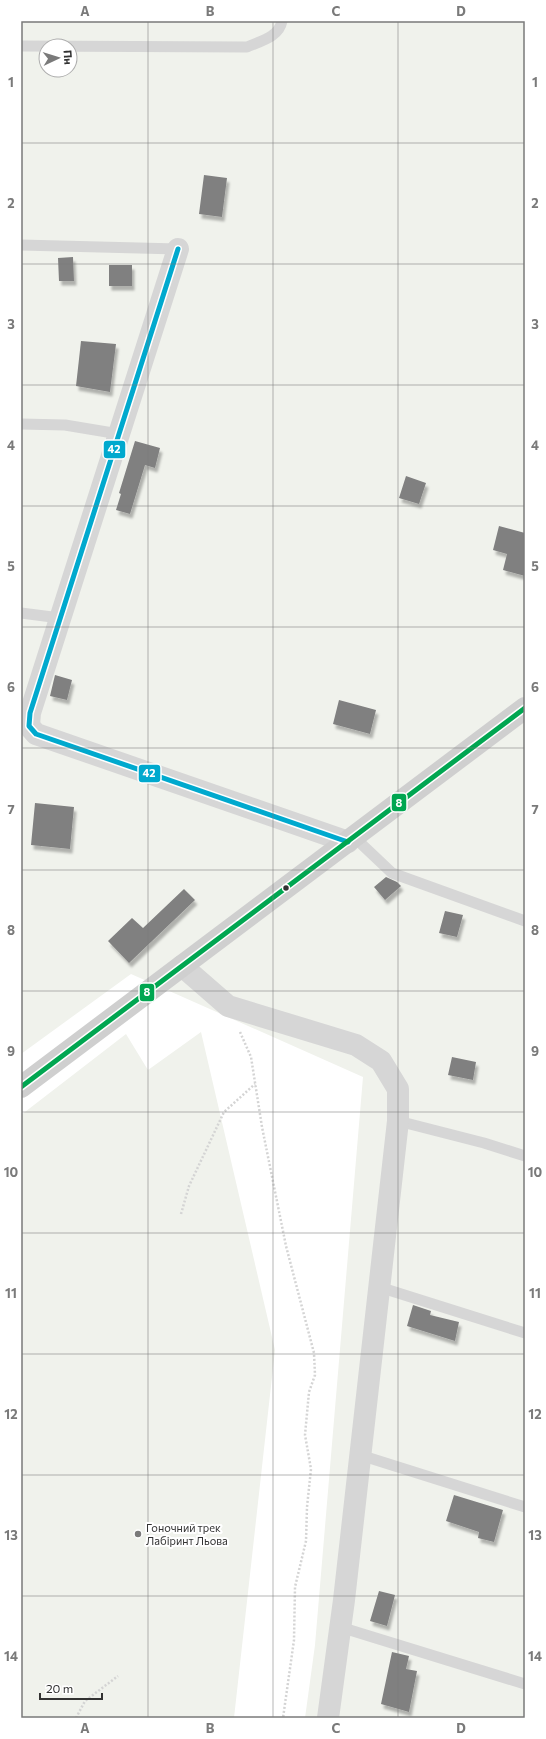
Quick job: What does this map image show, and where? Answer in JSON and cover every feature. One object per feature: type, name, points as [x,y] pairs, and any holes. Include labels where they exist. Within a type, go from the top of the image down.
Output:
[{"type":"street","points":[[178,249],[60,618],[25,713],[29,726],[36,734],[351,840]]},
{"type":"street","points":[[23,1080],[182,966],[525,708]]},
{"type":"street","points":[[182,966],[228,1006],[356,1045],[381,1061],[398,1089],[398,1121],[340,1627],[328,1718]]},
{"type":"lane","points":[[21,46],[247,47],[272,37],[281,26],[282,21]]},
{"type":"lane","points":[[21,245],[178,249]]},
{"type":"lane","points":[[21,424],[65,425],[119,434]]},
{"type":"lane","points":[[21,613],[60,618]]},
{"type":"lane","points":[[351,840],[392,873],[525,921]]},
{"type":"lane","points":[[398,1121],[484,1143],[525,1156]]},
{"type":"lane","points":[[379,1287],[525,1333]]},
{"type":"lane","points":[[360,1455],[525,1507]]},
{"type":"lane","points":[[340,1627],[525,1684]]},
{"type":"path","points":[[228,1006],[251,1057],[286,1246],[314,1353],[315,1375],[309,1392],[305,1435],[311,1469],[307,1507],[306,1541],[295,1587],[294,1640],[283,1718]]},
{"type":"path","points":[[181,1214],[189,1186],[224,1112],[255,1084]]},
{"type":"path","points":[[76,1718],[85,1701],[118,1676]]},
{"type":"shaded area","points":[[21,21],[525,21],[525,1718],[305,1718],[315,1645],[363,1077],[131,974],[21,1054]]},
{"type":"shaded area","name":"Гоночний трек Лабіринт Льова","points":[[201,1032],[275,1350],[234,1718],[21,1718],[21,1115],[126,1034],[148,1070]]},
{"type":"building","points":[[204,175],[227,178],[222,217],[199,214]]},
{"type":"building","points":[[73,257],[74,281],[59,281],[58,258]]},
{"type":"building","points":[[109,265],[132,265],[132,286],[109,286]]},
{"type":"building","points":[[81,341],[116,344],[110,392],[76,386]]},
{"type":"building","points":[[135,441],[160,448],[155,468],[145,465],[130,514],[116,510],[121,494],[119,493]]},
{"type":"building","points":[[406,476],[426,483],[419,504],[399,498]]},
{"type":"building","points":[[499,526],[525,533],[525,576],[503,570],[507,554],[493,550]]},
{"type":"building","points":[[55,675],[72,680],[67,700],[50,696]]},
{"type":"building","points":[[339,700],[376,710],[370,734],[333,724]]},
{"type":"building","points":[[35,803],[74,807],[70,849],[31,845]]},
{"type":"building","points":[[386,877],[397,882],[401,886],[385,900],[374,887]]},
{"type":"building","points":[[184,889],[195,900],[129,963],[108,941],[132,918],[143,928]]},
{"type":"building","points":[[445,911],[463,915],[457,937],[439,933]]},
{"type":"building","points":[[452,1057],[476,1062],[473,1080],[448,1075]]},
{"type":"building","points":[[413,1305],[431,1311],[430,1315],[459,1322],[455,1341],[407,1326]]},
{"type":"building","points":[[454,1495],[503,1510],[494,1542],[478,1538],[479,1532],[446,1521]]},
{"type":"building","points":[[379,1591],[395,1595],[387,1626],[370,1621]]},
{"type":"building","points":[[392,1652],[409,1656],[406,1669],[417,1671],[409,1712],[381,1704]]},
{"type":"transit line","name":"42","points":[[178,249],[30,713],[29,726],[36,734],[348,842]]},
{"type":"transit line","name":"8","points":[[21,1087],[525,708]]},
{"type":"place","name":"Гоночний трек Лабіринт Льова","points":[[138,1534]]}]
